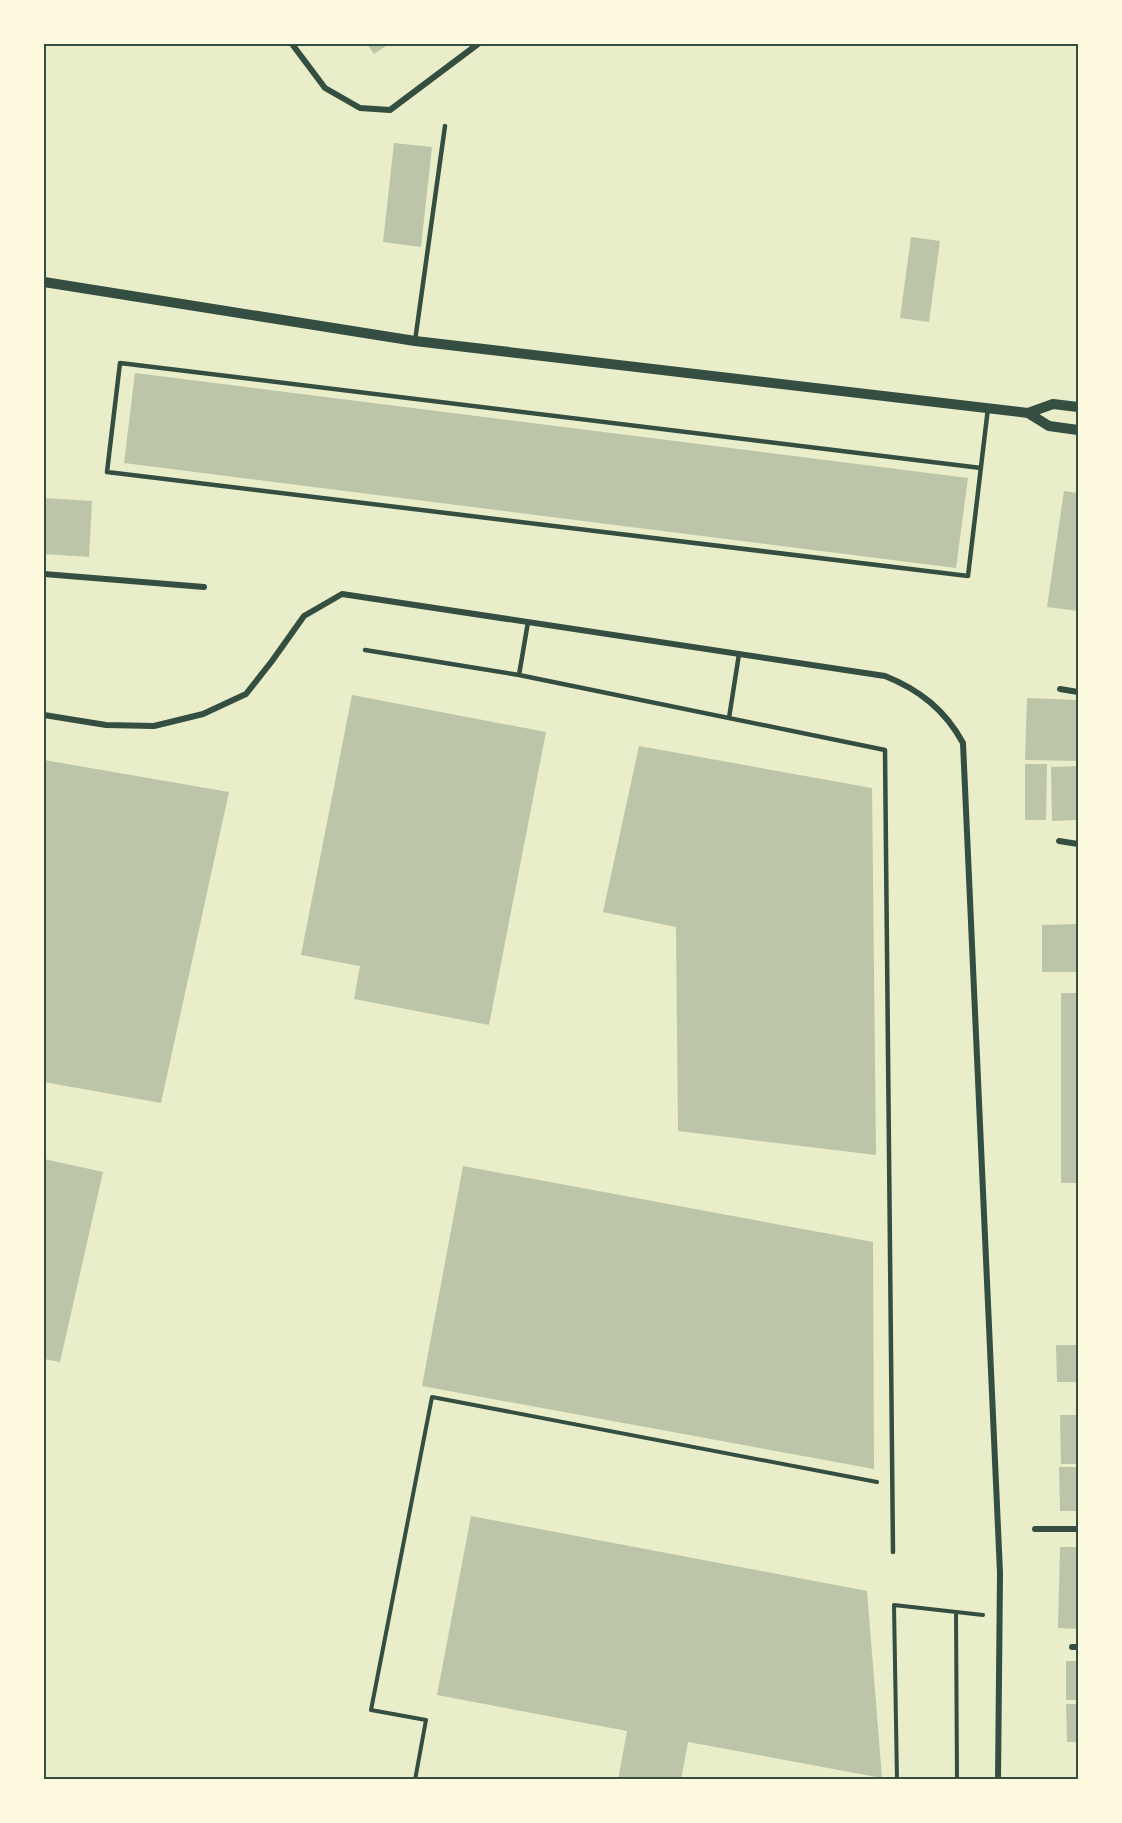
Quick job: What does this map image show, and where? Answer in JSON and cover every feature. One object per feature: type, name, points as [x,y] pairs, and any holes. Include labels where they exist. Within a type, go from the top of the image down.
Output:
[{"type":"street","points":[[292,44],[325,88],[360,108],[390,110],[478,44]]},
{"type":"street","points":[[44,282],[415,341],[1028,413],[1049,426],[1078,430]]},
{"type":"street","points":[[1028,413],[1053,404],[1078,407]]},
{"type":"street","points":[[44,574],[204,587]]},
{"type":"street","points":[[44,715],[106,724],[154,726],[203,714],[246,694],[304,616],[342,594],[885,676],[903,684],[935,705],[951,723],[963,743],[1000,1573],[998,1779]]},
{"type":"street","points":[[1060,689],[1078,692]]},
{"type":"street","points":[[1059,841],[1078,844]]},
{"type":"street","points":[[1035,1529],[1078,1529]]},
{"type":"lane","points":[[415,341],[445,126]]},
{"type":"lane","points":[[981,468],[120,363],[107,472],[968,576],[981,468],[988,408]]},
{"type":"lane","points":[[519,675],[528,622]]},
{"type":"lane","points":[[365,650],[519,675],[885,750],[893,1552]]},
{"type":"lane","points":[[729,718],[739,654]]},
{"type":"path","points":[[415,1779],[426,1720],[372,1710],[432,1397],[892,1485]]},
{"type":"path","points":[[897,1779],[894,1605],[999,1617]]},
{"type":"path","points":[[956,1612],[957,1779]]},
{"type":"building","points":[[367,44],[389,44],[374,54]]},
{"type":"building","points":[[394,143],[432,147],[421,247],[383,242]]},
{"type":"building","points":[[911,237],[940,241],[929,322],[900,318]]},
{"type":"building","points":[[135,373],[968,478],[956,568],[124,463]]},
{"type":"building","points":[[1064,491],[1078,493],[1078,611],[1047,607]]},
{"type":"building","points":[[44,498],[92,501],[89,557],[44,554]]},
{"type":"building","points":[[352,695],[546,732],[489,1025],[354,999],[360,966],[301,955]]},
{"type":"building","points":[[1027,698],[1078,700],[1078,761],[1025,760]]},
{"type":"building","points":[[639,746],[872,788],[876,1155],[678,1131],[676,927],[603,912]]},
{"type":"building","points":[[44,760],[229,792],[161,1103],[44,1082]]},
{"type":"building","points":[[1025,764],[1047,764],[1046,820],[1025,820]]},
{"type":"building","points":[[1078,766],[1078,820],[1052,821],[1051,767]]},
{"type":"building","points":[[1078,924],[1078,972],[1042,972],[1042,925]]},
{"type":"building","points":[[1061,993],[1078,993],[1078,1183],[1061,1183]]},
{"type":"building","points":[[44,1159],[103,1172],[60,1362],[44,1359]]},
{"type":"building","points":[[463,1166],[873,1242],[874,1469],[422,1386]]},
{"type":"building","points":[[1056,1345],[1078,1345],[1078,1382],[1057,1382]]},
{"type":"building","points":[[1060,1415],[1078,1415],[1078,1464],[1061,1464]]},
{"type":"building","points":[[1059,1467],[1078,1467],[1078,1511],[1060,1511]]},
{"type":"building","points":[[471,1516],[867,1591],[882,1778],[688,1742],[681,1780],[618,1780],[627,1731],[437,1695]]},
{"type":"building","points":[[1060,1547],[1078,1547],[1078,1629],[1058,1628]]},
{"type":"building","points":[[1066,1661],[1078,1661],[1078,1700],[1066,1700]]},
{"type":"building","points":[[1066,1704],[1078,1704],[1078,1742],[1067,1742]]}]
